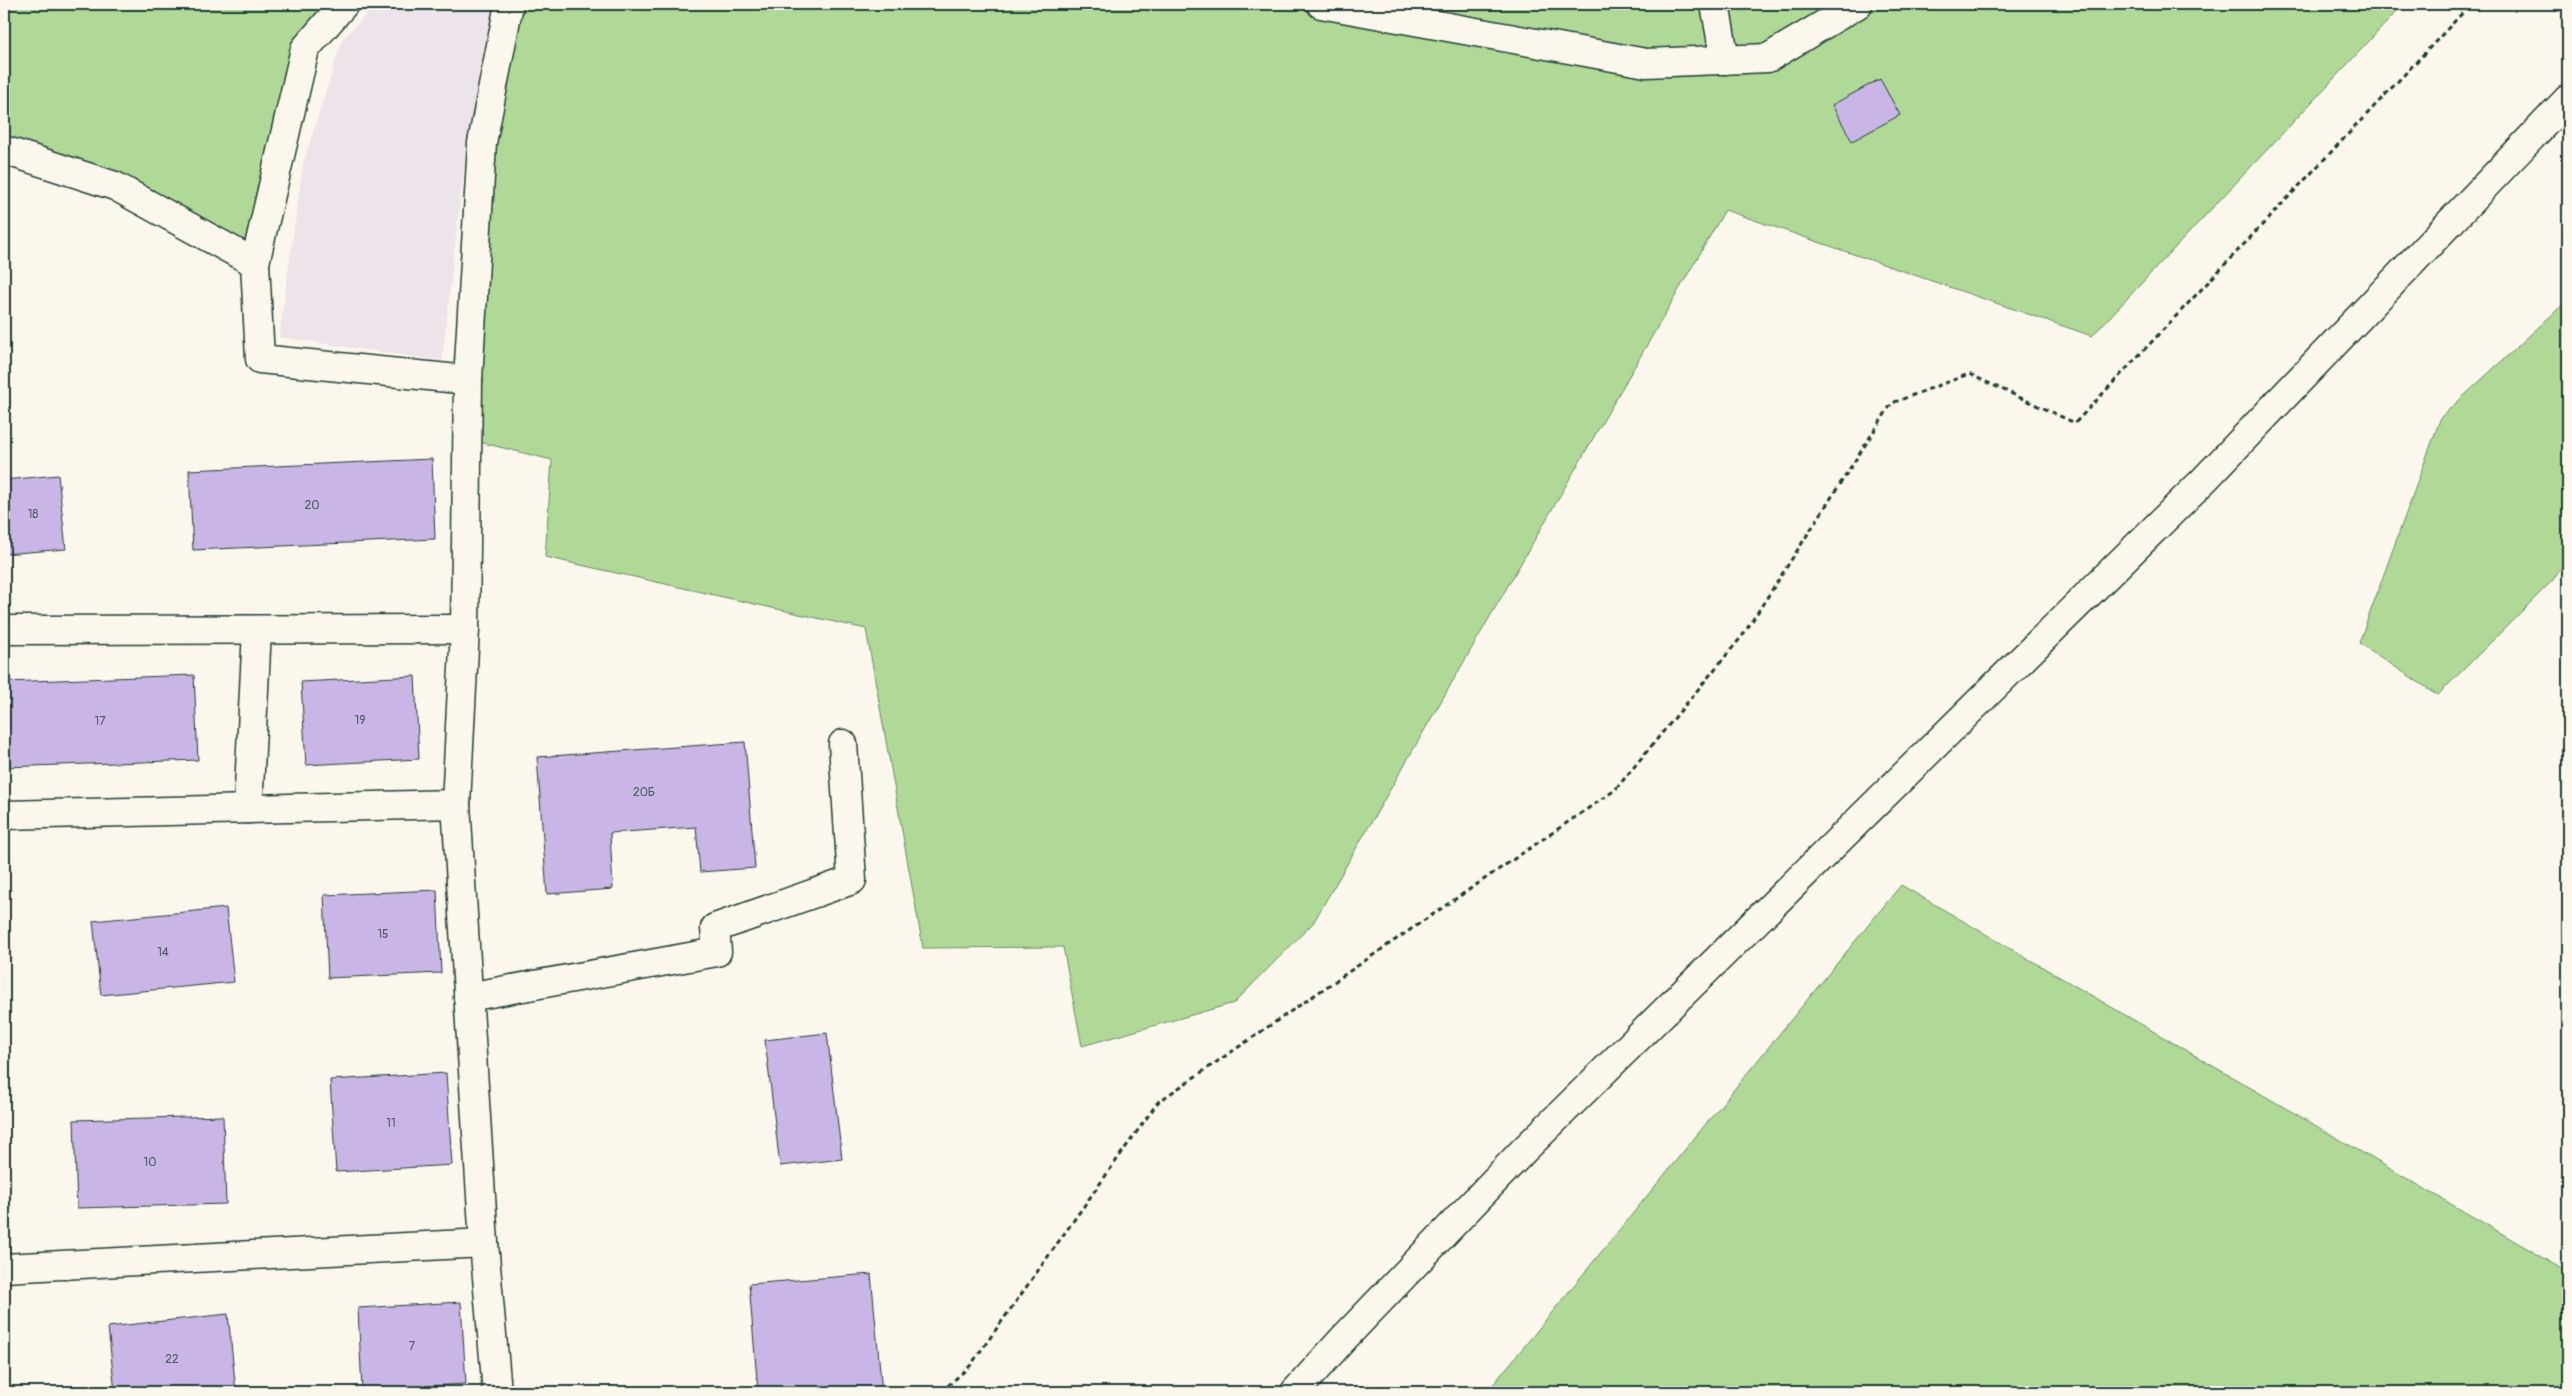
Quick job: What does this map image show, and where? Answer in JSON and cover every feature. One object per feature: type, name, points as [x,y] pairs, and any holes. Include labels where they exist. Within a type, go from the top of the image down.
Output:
[{"type":"street","points":[[344,4],[305,49],[256,263],[260,359],[468,380]]},
{"type":"street","points":[[497,1392],[484,1243],[456,804],[465,629],[468,380],[482,143],[509,4]]},
{"type":"street","points":[[1321,4],[1646,63],[1768,58],[1858,4]]},
{"type":"street","points":[[1715,4],[1725,60]]},
{"type":"street","points":[[1295,1392],[1344,1338],[1523,1151],[2204,480],[2568,99]]},
{"type":"street","points":[[4,150],[115,186],[256,263]]},
{"type":"street","points":[[4,630],[465,629]]},
{"type":"street","points":[[248,809],[257,630]]},
{"type":"street","points":[[468,997],[717,952],[715,928],[852,880],[844,744]]},
{"type":"street","points":[[4,816],[456,804]]},
{"type":"street","points":[[4,1268],[484,1243]]},
{"type":"street","points":[[1272,1392],[1344,1338]]},
{"type":"path","points":[[941,1392],[970,1366],[1158,1102],[1615,790],[1743,635],[1892,403],[1969,374],[2075,423],[2471,4]]},
{"type":"shaded area","points":[[376,4],[495,4],[467,140],[442,361],[279,337],[303,164],[342,40]]},
{"type":"green space","points":[[4,4],[344,4],[305,49],[255,263],[4,150]]},
{"type":"green space","points":[[514,4],[2404,4],[2092,336],[1725,210],[1313,923],[1234,1003],[1082,1046],[1063,947],[923,948],[866,629],[545,557],[552,460],[467,439],[482,143]]},
{"type":"green space","points":[[2568,300],[2568,556],[2553,580],[2438,695],[2359,643],[2441,417]]},
{"type":"green space","points":[[1901,885],[2568,1272],[2568,1392],[1487,1392]]},
{"type":"building","points":[[1880,79],[1900,115],[1852,141],[1832,105]]},
{"type":"building","points":[[432,459],[435,539],[193,550],[189,470]]},
{"type":"building","points":[[58,475],[66,549],[4,554],[4,480]]},
{"type":"building","points":[[194,675],[198,760],[4,767],[4,682]]},
{"type":"building","points":[[415,676],[419,759],[306,765],[301,682]]},
{"type":"building","points":[[745,742],[755,868],[700,872],[696,827],[610,833],[613,889],[547,894],[537,757]]},
{"type":"building","points":[[437,890],[441,973],[328,978],[324,895]]},
{"type":"building","points":[[226,908],[234,982],[101,995],[93,921]]},
{"type":"building","points":[[827,1033],[842,1159],[780,1166],[765,1040]]},
{"type":"building","points":[[446,1073],[452,1165],[336,1172],[330,1080]]},
{"type":"building","points":[[223,1116],[226,1204],[77,1208],[74,1120]]},
{"type":"building","points":[[871,1274],[882,1392],[758,1392],[749,1284]]},
{"type":"building","points":[[461,1302],[466,1384],[362,1390],[358,1308]]},
{"type":"building","points":[[228,1314],[236,1392],[115,1392],[108,1327]]}]
